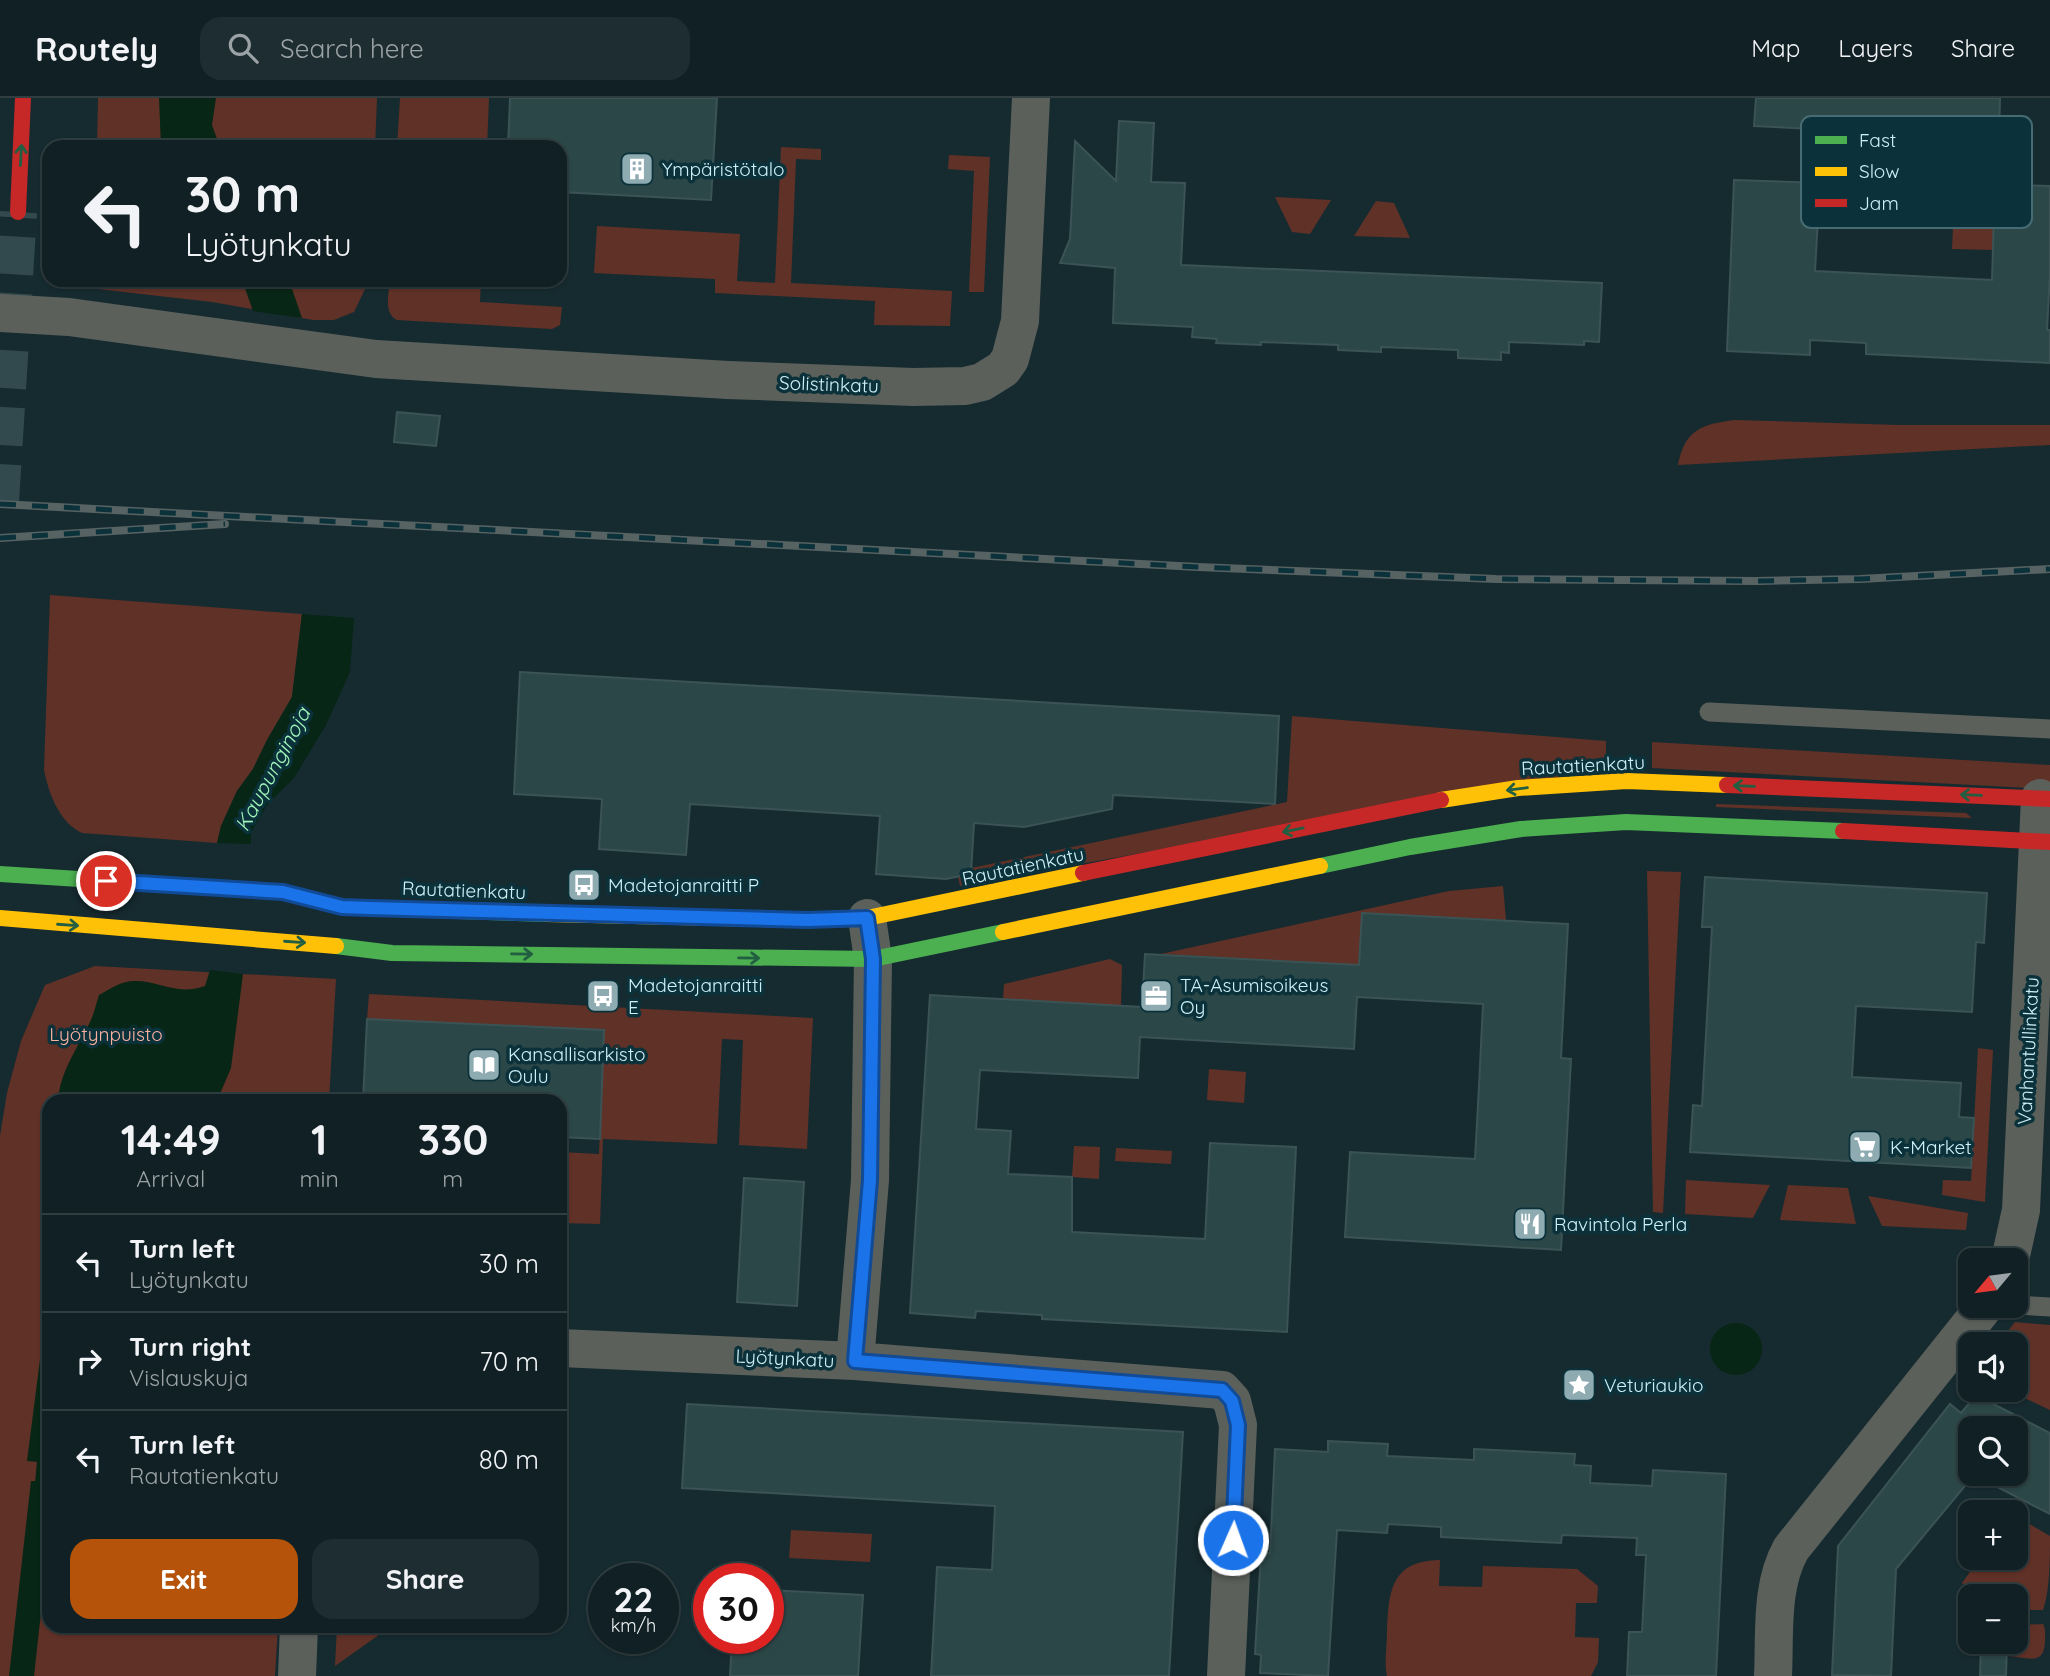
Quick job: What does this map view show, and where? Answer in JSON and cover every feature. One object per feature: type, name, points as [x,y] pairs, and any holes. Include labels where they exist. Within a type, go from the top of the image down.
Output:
[{"type":"main road","points":[[18,212],[23,98]]},
{"type":"main road","name":"Rautatienkatu","points":[[0,874],[283,892],[342,907],[787,920],[867,918],[1412,805],[1518,788],[1627,781],[2045,799]]},
{"type":"main road","points":[[0,918],[332,945],[392,953],[873,959],[1410,847],[1521,829],[1626,822],[1976,836],[2044,842]]},
{"type":"street","name":"Solistinkatu","points":[[0,313],[69,317],[376,359],[728,380],[913,387],[965,386],[982,382],[1003,369],[1010,359],[1020,321],[1031,98]]},
{"type":"street","name":"Vanhantullinkatu","points":[[2013,1248],[2021,1210],[2045,799]]},
{"type":"street","points":[[855,1361],[870,1180],[873,959],[867,918]]},
{"type":"street","points":[[1773,1676],[1778,1582],[1782,1565],[1791,1549],[1975,1318]]},
{"type":"street","name":"Lyötynkatu","points":[[567,1348],[855,1361],[1222,1390],[1232,1401],[1238,1425],[1226,1676]]},
{"type":"street","points":[[297,1676],[299,1633]]},
{"type":"lane","points":[[1709,712],[2050,729]]},
{"type":"lane","points":[[2028,1306],[2050,1307]]},
{"type":"green space","points":[[98,98],[377,98],[375,140],[97,140]]},
{"type":"green space","points":[[400,98],[489,98],[487,140],[397,140]]},
{"type":"green space","points":[[781,147],[821,149],[821,160],[796,159],[791,283],[952,291],[950,326],[874,325],[875,301],[715,293],[715,279],[594,273],[597,226],[740,234],[737,281],[775,283]]},
{"type":"green space","points":[[949,155],[990,157],[984,292],[969,292],[974,171],[948,169]]},
{"type":"green space","points":[[1275,197],[1331,200],[1310,234],[1292,232]]},
{"type":"green space","points":[[1376,201],[1394,203],[1410,238],[1354,236]]},
{"type":"green space","points":[[1953,228],[1994,228],[1993,250],[1952,249]]},
{"type":"green space","points":[[80,287],[365,287],[354,312],[334,320],[313,320],[212,302]]},
{"type":"green space","points":[[389,287],[481,287],[480,302],[562,307],[560,325],[552,329],[397,320],[388,308]]},
{"type":"green space","points":[[1735,420],[1899,425],[2050,425],[2050,445],[1678,465],[1685,444],[1696,431],[1713,424]]},
{"type":"green space","points":[[50,595],[302,614],[292,697],[253,769],[237,791],[221,826],[217,843],[82,833],[61,815],[52,798],[44,770]]},
{"type":"green space","points":[[1292,716],[1606,741],[1606,768],[960,886],[957,871],[1287,802]]},
{"type":"green space","points":[[1652,742],[2050,765],[2050,789],[1652,768]]},
{"type":"green space","points":[[1716,804],[1966,813],[1972,818],[1716,807]]},
{"type":"green space","points":[[1647,871],[1681,872],[1663,1213],[1653,1212]]},
{"type":"green space","points":[[1503,886],[1506,920],[1362,913],[1359,965],[1161,954],[1449,891]]},
{"type":"green space","points":[[1110,959],[1122,965],[1121,1006],[1003,999],[1004,984]]},
{"type":"green space","name":"Lyötynpuisto","points":[[95,966],[336,979],[329,1094],[42,1094],[42,1633],[278,1633],[275,1676],[0,1676],[0,1136],[7,1093],[21,1041],[45,985]]},
{"type":"green space","points":[[369,994],[813,1018],[807,1149],[739,1145],[743,1040],[722,1039],[717,1144],[603,1139],[600,1224],[567,1223],[567,1152],[599,1154],[604,1030],[367,1019]]},
{"type":"green space","points":[[1978,1048],[1993,1050],[1985,1202],[1942,1195],[1943,1180],[1971,1181]]},
{"type":"green space","points":[[1209,1069],[1246,1072],[1244,1103],[1207,1100]]},
{"type":"green space","points":[[1074,1146],[1100,1147],[1099,1179],[1072,1177]]},
{"type":"green space","points":[[1116,1148],[1172,1151],[1171,1164],[1115,1161]]},
{"type":"green space","points":[[1686,1180],[1770,1185],[1753,1218],[1685,1214]]},
{"type":"green space","points":[[1788,1185],[1848,1188],[1856,1224],[1780,1220]]},
{"type":"green space","points":[[1868,1196],[1968,1213],[1966,1230],[1882,1226]]},
{"type":"green space","points":[[2015,1322],[2050,1325],[2050,1410],[2028,1400],[2028,1332],[2007,1332]]},
{"type":"green space","points":[[2028,1523],[2050,1536],[2050,1564],[2043,1610],[2028,1610],[2028,1584],[1962,1583],[1971,1570],[2028,1570]]},
{"type":"green space","points":[[791,1530],[872,1534],[870,1562],[789,1558]]},
{"type":"green space","points":[[1440,1560],[1439,1586],[1482,1587],[1483,1566],[1577,1569],[1598,1586],[1597,1603],[1576,1603],[1575,1637],[1599,1638],[1598,1662],[1591,1676],[1387,1676],[1389,1604],[1396,1581],[1411,1566]]},
{"type":"green space","points":[[2043,1624],[2045,1641],[2042,1654],[2034,1659],[2007,1656],[2028,1654],[2028,1625]]},
{"type":"green space","points":[[337,1633],[382,1633],[335,1666]]},
{"type":"water","points":[[159,98],[216,98],[212,125],[217,140],[161,140]]},
{"type":"water","points":[[244,287],[291,287],[302,318],[253,311]]},
{"type":"water","points":[[302,614],[354,618],[350,672],[326,725],[294,778],[267,805],[251,833],[251,844],[217,843],[221,826],[237,791],[253,769],[292,697]]},
{"type":"water","points":[[210,970],[243,974],[231,1068],[220,1094],[59,1094],[66,1070],[91,1019],[99,995],[130,981],[177,989],[205,986]]},
{"type":"water","points":[[1736,1323],[1746,1325],[1754,1331],[1760,1339],[1760,1359],[1754,1367],[1746,1373],[1736,1375],[1726,1373],[1718,1367],[1712,1359],[1710,1349],[1712,1339],[1718,1331],[1726,1325]]},
{"type":"water","points":[[42,1344],[42,1462],[27,1461]]},
{"type":"water","points":[[31,1481],[42,1481],[42,1603],[34,1676],[9,1676]]},
{"type":"building","name":"Ympäristötalo","points":[[510,98],[717,98],[711,200],[567,192],[567,140],[508,140]]},
{"type":"building","points":[[1756,98],[2000,98],[2000,116],[1801,116],[1801,128],[1754,126]]},
{"type":"building","points":[[1119,121],[1154,123],[1151,182],[1185,183],[1181,265],[1602,283],[1599,342],[1584,341],[1584,345],[1509,342],[1509,353],[1501,352],[1501,360],[1458,358],[1458,350],[1381,347],[1381,352],[1338,350],[1338,345],[1216,343],[1217,339],[1192,337],[1193,327],[1113,323],[1115,268],[1060,263],[1070,239],[1075,141],[1116,181]]},
{"type":"building","points":[[1734,180],[1801,182],[1801,228],[1817,228],[1815,271],[1992,280],[1994,228],[2032,228],[2032,186],[2050,186],[2047,330],[2050,330],[2050,363],[1866,354],[1866,343],[1810,340],[1810,355],[1727,351]]},
{"type":"building","points":[[397,412],[440,416],[436,446],[394,442]]},
{"type":"building","points":[[520,672],[1279,716],[1275,804],[1113,795],[1112,809],[1024,827],[974,823],[971,874],[946,879],[876,874],[880,816],[690,804],[686,855],[599,849],[602,799],[514,794]]},
{"type":"building","points":[[1705,877],[1987,893],[1984,943],[1976,942],[1972,1012],[1856,1006],[1852,1077],[1961,1083],[1959,1117],[1974,1118],[1971,1168],[1690,1152],[1693,1105],[1702,1106],[1712,927],[1702,927]]},
{"type":"building","points":[[1362,913],[1568,924],[1561,1058],[1571,1059],[1561,1250],[1345,1237],[1350,1152],[1475,1159],[1479,1086],[1483,1004],[1357,997],[1354,1049],[1140,1037],[1138,1078],[980,1070],[976,1129],[1011,1131],[1008,1174],[1072,1177],[1072,1232],[1205,1239],[1210,1143],[1296,1147],[1287,1332],[1042,1319],[1042,1315],[976,1311],[975,1318],[910,1313],[930,995],[1142,1007],[1145,954],[1359,965]]},
{"type":"building","name":"Kansallisarkisto Oulu","points":[[367,1019],[604,1030],[600,1139],[567,1137],[567,1094],[363,1094]]},
{"type":"building","points":[[744,1178],[804,1182],[797,1306],[737,1302]]},
{"type":"building","points":[[1970,1402],[1990,1402],[2017,1416],[1958,1416],[1958,1486],[1965,1486],[1896,1569],[1891,1676],[1832,1675],[1838,1546],[1950,1404],[1961,1413]]},
{"type":"building","points":[[687,1404],[1183,1432],[1169,1676],[931,1676],[937,1567],[992,1570],[995,1506],[682,1488]]},
{"type":"building","points":[[2028,1422],[2050,1433],[2050,1514],[2028,1503],[2028,1500],[1995,1486],[2028,1486]]},
{"type":"building","points":[[1328,1441],[1388,1444],[1387,1456],[1474,1460],[1474,1449],[1575,1454],[1574,1465],[1591,1466],[1590,1483],[1652,1486],[1653,1470],[1726,1474],[1716,1676],[1627,1676],[1629,1632],[1642,1632],[1646,1555],[1636,1555],[1637,1538],[1562,1535],[1561,1543],[1441,1537],[1441,1527],[1388,1524],[1387,1533],[1337,1530],[1328,1676],[1260,1673],[1261,1655],[1255,1654],[1261,1553],[1270,1553],[1275,1449],[1328,1452]]},
{"type":"building","points":[[784,1591],[863,1595],[858,1676],[730,1676],[731,1654],[784,1654]]},
{"type":"building","points":[[1981,1654],[2007,1654],[2006,1676],[1980,1676]]},
{"type":"waterway","name":"Kaupunginoja","points":[[39,1494],[42,1461]]},
{"type":"tunnel","points":[[0,502],[18,212]]},
{"type":"railway","points":[[0,504],[1198,567],[1496,579],[1757,581],[1860,579],[2050,569]]},
{"type":"railway","points":[[0,538],[225,524]]},
{"type":"traffic: fast","points":[[1320,866],[1410,847],[1521,829],[1626,822],[1843,831]]},
{"type":"traffic: fast","points":[[0,874],[283,892],[342,907],[546,914]]},
{"type":"traffic: fast","points":[[336,946],[392,953],[873,959],[1003,932]]},
{"type":"traffic: slow","points":[[1441,800],[1518,788],[1627,781],[1727,785]]},
{"type":"traffic: slow","points":[[1003,932],[1320,866]]},
{"type":"traffic: slow","points":[[546,914],[808,920],[867,918],[1083,873]]},
{"type":"traffic: slow","points":[[0,918],[336,946]]},
{"type":"traffic: jam","points":[[18,212],[23,98]]},
{"type":"traffic: jam","points":[[1727,785],[2050,799]]},
{"type":"traffic: jam","points":[[1083,873],[1441,800]]},
{"type":"traffic: jam","points":[[1843,831],[2050,842]]},
{"type":"place","name":"Ympäristötalo","points":[[637,169]]},
{"type":"place","name":"Madetojanraitti P","points":[[584,885]]},
{"type":"place","name":"Madetojanraitti E","points":[[603,996]]},
{"type":"place","name":"TA-Asumisoikeus Oy","points":[[1156,996]]},
{"type":"place","name":"Kansallisarkisto Oulu","points":[[484,1065]]},
{"type":"place","name":"K-Market","points":[[1865,1147]]},
{"type":"place","name":"Ravintola Perla","points":[[1530,1224]]},
{"type":"place","name":"Veturiaukio","points":[[1579,1385]]},
{"type":"route","points":[[106,881],[283,892],[342,907],[808,920],[867,918],[873,959],[870,1180],[855,1361],[1222,1390],[1232,1401],[1238,1425],[1233,1540]]}]
